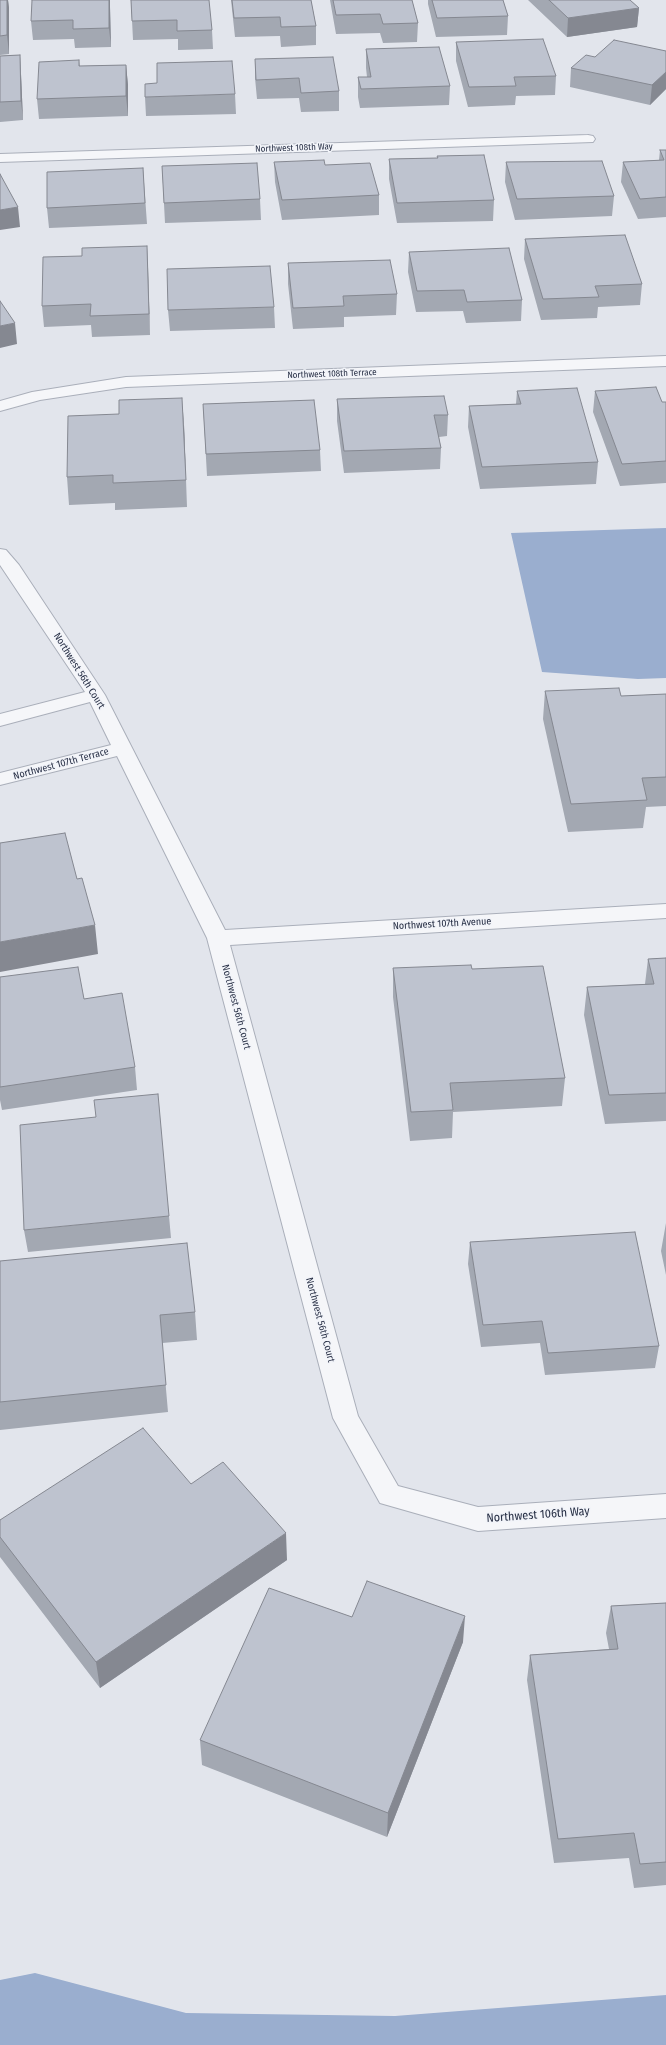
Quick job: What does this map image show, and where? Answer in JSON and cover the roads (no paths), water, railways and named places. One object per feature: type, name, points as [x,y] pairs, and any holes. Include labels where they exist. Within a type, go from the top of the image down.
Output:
[{"type":"street","name":"Northwest 108th Way","points":[[0,158],[588,139]]},
{"type":"street","name":"Northwest 108th Terrace","points":[[0,406],[38,395],[126,382],[666,361]]},
{"type":"street","name":"Northwest 56th Court","points":[[0,554],[13,569],[96,695],[218,938],[346,1418],[389,1495]]},
{"type":"street","points":[[0,720],[96,695]]},
{"type":"street","name":"Northwest 107th Terrace","points":[[0,779],[122,748]]},
{"type":"street","name":"Northwest 107th Avenue","points":[[218,938],[666,911]]},
{"type":"street","name":"Northwest 106th Way","points":[[389,1495],[478,1519],[666,1506]]},
{"type":"water","points":[[666,528],[666,678],[638,679],[542,672],[511,533]]},
{"type":"water","points":[[35,1973],[186,2013],[395,2016],[666,1995],[666,2045],[0,2045],[0,1980]]}]
